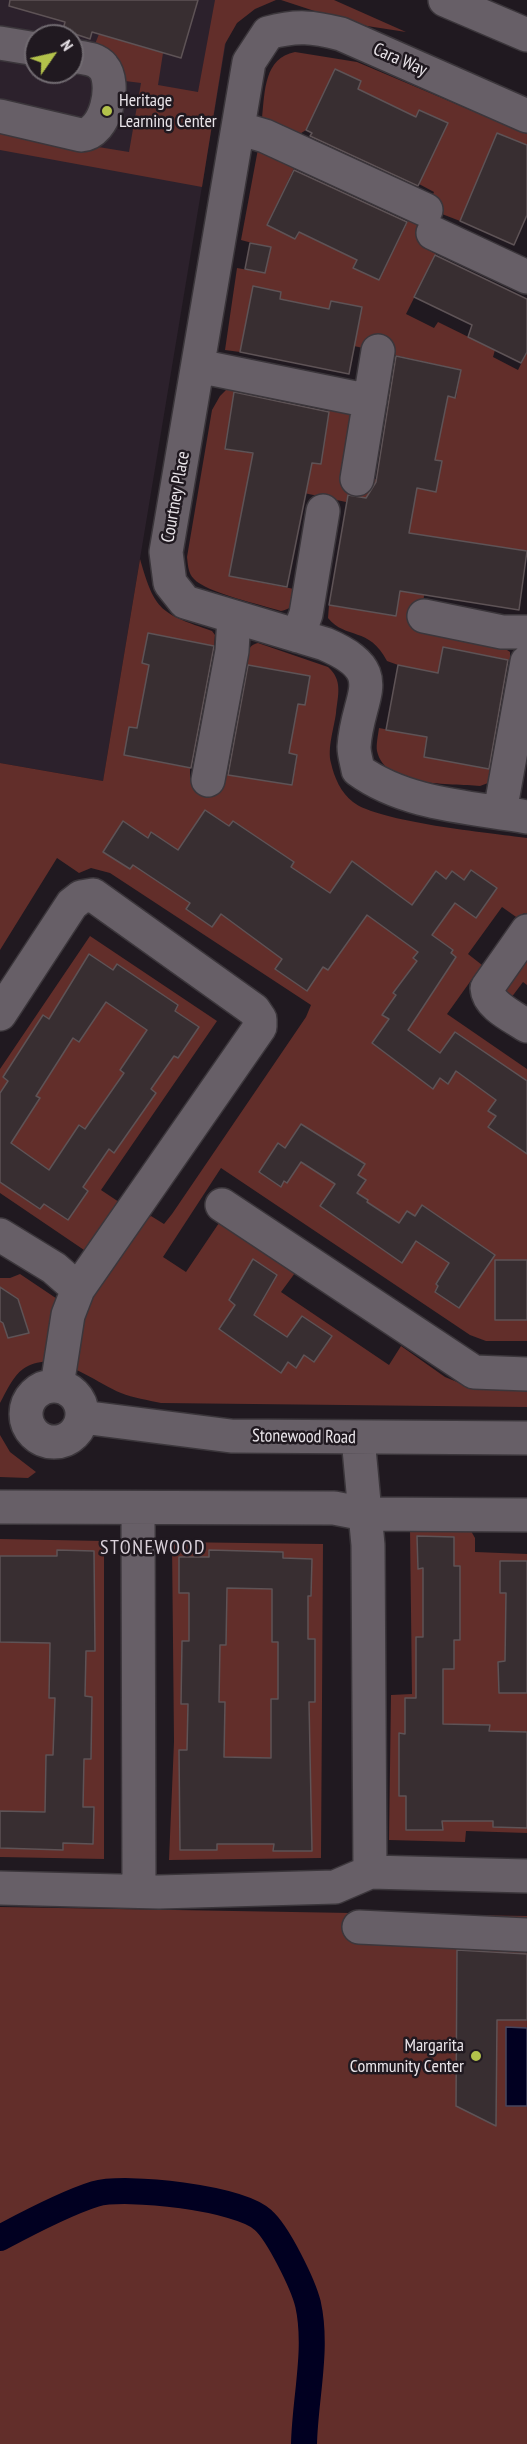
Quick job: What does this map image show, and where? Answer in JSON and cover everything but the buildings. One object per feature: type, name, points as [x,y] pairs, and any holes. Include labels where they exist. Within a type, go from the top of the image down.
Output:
[{"type":"street","points":[[445,0],[527,35]]},
{"type":"street","name":"Cara Way","points":[[268,33],[288,28],[309,27],[341,34],[527,116]]},
{"type":"street","name":"Courtney Place","points":[[268,33],[249,62],[166,552],[170,583],[185,602],[346,653],[360,664],[367,684],[354,748],[358,770],[375,782],[416,798],[514,815]]},
{"type":"street","points":[[0,43],[24,47]]},
{"type":"street","points":[[0,116],[81,135],[93,130],[105,114],[108,74],[98,62],[84,59]]},
{"type":"street","points":[[238,128],[265,136],[429,222],[527,277]]},
{"type":"street","points":[[357,479],[378,351]]},
{"type":"street","points":[[198,366],[370,401]]},
{"type":"street","points":[[298,636],[306,614],[323,511]]},
{"type":"street","points":[[424,616],[502,632],[526,644],[514,815]]},
{"type":"street","points":[[207,780],[232,651],[234,617]]},
{"type":"street","points":[[0,1014],[72,904],[81,897],[93,895],[254,1010],[260,1019],[260,1028],[78,1289],[68,1315],[57,1386]]},
{"type":"street","points":[[527,931],[487,988],[487,994],[493,1003],[527,1026]]},
{"type":"street","points":[[222,1205],[474,1372],[527,1374]]},
{"type":"street","points":[[0,1235],[54,1268],[78,1289]]},
{"type":"street","points":[[57,1386],[71,1392],[77,1398],[82,1417],[79,1427],[73,1434],[56,1443],[37,1437],[30,1430],[25,1413],[31,1397],[46,1387],[57,1386]]},
{"type":"street","name":"Stonewood Road","points":[[82,1417],[231,1436],[527,1438]]},
{"type":"street","points":[[358,1438],[368,1545],[370,1872]]},
{"type":"street","points":[[0,1507],[334,1508],[365,1514],[527,1515]]},
{"type":"street","points":[[138,1508],[139,1891]]},
{"type":"street","points":[[0,1888],[139,1891],[335,1887],[370,1872],[527,1876]]},
{"type":"street","points":[[359,1928],[527,1935]]},
{"type":"shaded area","points":[[0,0],[233,0],[103,781],[0,763]]},
{"type":"shaded area","points":[[215,0],[276,0],[255,9],[237,23],[225,44],[202,187],[0,150],[0,131],[129,152],[141,83],[125,81],[121,77],[95,44],[99,34],[163,53],[158,85],[198,92]]},
{"type":"shaded area","points":[[281,0],[334,0],[406,32],[354,24]]},
{"type":"shaded area","points":[[295,52],[357,62],[527,134],[527,145],[497,133],[460,221],[442,214],[423,247],[436,254],[406,314],[434,328],[438,322],[495,350],[493,357],[518,370],[527,352],[527,551],[433,537],[424,595],[421,632],[504,648],[510,652],[510,660],[443,648],[424,756],[490,769],[488,783],[480,786],[405,778],[392,772],[383,763],[377,751],[379,728],[406,733],[398,665],[387,661],[373,643],[342,629],[328,618],[329,605],[396,616],[413,507],[348,495],[346,502],[248,481],[229,576],[299,590],[294,604],[281,611],[221,593],[200,584],[192,577],[189,569],[187,557],[212,410],[226,390],[235,390],[225,449],[320,464],[330,405],[354,411],[370,478],[436,492],[442,461],[435,460],[448,396],[456,398],[461,370],[354,346],[329,309],[280,299],[281,292],[253,287],[240,352],[225,350],[237,268],[265,273],[271,248],[241,240],[258,149],[296,164],[267,225],[295,239],[299,232],[357,260],[354,268],[379,280],[409,219],[426,210],[434,192],[419,184],[447,123],[420,110],[416,117],[358,89],[361,81],[335,69],[306,130],[298,135],[262,118],[268,77],[272,68],[285,55]]},
{"type":"shaded area","points":[[140,559],[150,590],[162,608],[181,620],[212,631],[215,635],[214,646],[148,633],[142,663],[149,665],[137,728],[129,727],[124,755],[190,768],[190,778],[223,783],[225,774],[292,785],[297,755],[289,753],[298,704],[310,677],[244,665],[249,648],[258,643],[328,667],[336,677],[338,694],[330,757],[339,784],[353,802],[366,809],[409,821],[527,838],[527,915],[524,913],[519,919],[502,907],[468,954],[482,965],[447,1014],[527,1069],[527,1341],[486,1341],[470,1335],[221,1168],[163,1257],[186,1272],[219,1223],[295,1273],[281,1292],[389,1365],[401,1346],[445,1377],[462,1384],[527,1387],[527,1407],[161,1403],[126,1395],[73,1368],[47,1362],[35,1363],[19,1372],[0,1403],[0,1278],[10,1278],[20,1274],[81,1315],[144,1221],[151,1216],[164,1224],[172,1214],[306,1017],[311,1005],[110,873],[91,868],[79,873],[57,858],[0,950],[0,763],[103,781]]},
{"type":"shaded area","points":[[90,936],[217,1021],[101,1190],[122,1204],[87,1252],[0,1193],[0,1069]]},
{"type":"shaded area","points":[[527,953],[527,985],[523,982],[511,998],[505,991]]},
{"type":"shaded area","points":[[0,1435],[10,1452],[36,1472],[28,1478],[0,1477]]},
{"type":"shaded area","points":[[410,1529],[471,1531],[475,1538],[475,1552],[527,1554],[527,1833],[466,1831],[465,1842],[389,1840],[391,1695],[412,1694]]},
{"type":"shaded area","points":[[0,1539],[104,1541],[104,1859],[0,1857]]},
{"type":"shaded area","points":[[172,1542],[323,1544],[321,1858],[169,1860],[174,1742]]},
{"type":"shaded area","points":[[0,1907],[527,1916],[527,2444],[0,2444]]},
{"type":"water","points":[[506,2027],[527,2028],[527,2106],[506,2106]]},
{"type":"waterway","points":[[0,2238],[72,2203],[95,2194],[110,2192],[156,2192],[182,2195],[231,2205],[263,2220],[276,2236],[289,2259],[308,2304],[312,2338],[304,2444]]},
{"type":"place","name":"Heritage Learning Center","points":[[107,111]]},
{"type":"place","name":"Margarita Community Center","points":[[476,2056]]},
{"type":"district","name":"STONEWOOD","points":[[153,1548]]}]
